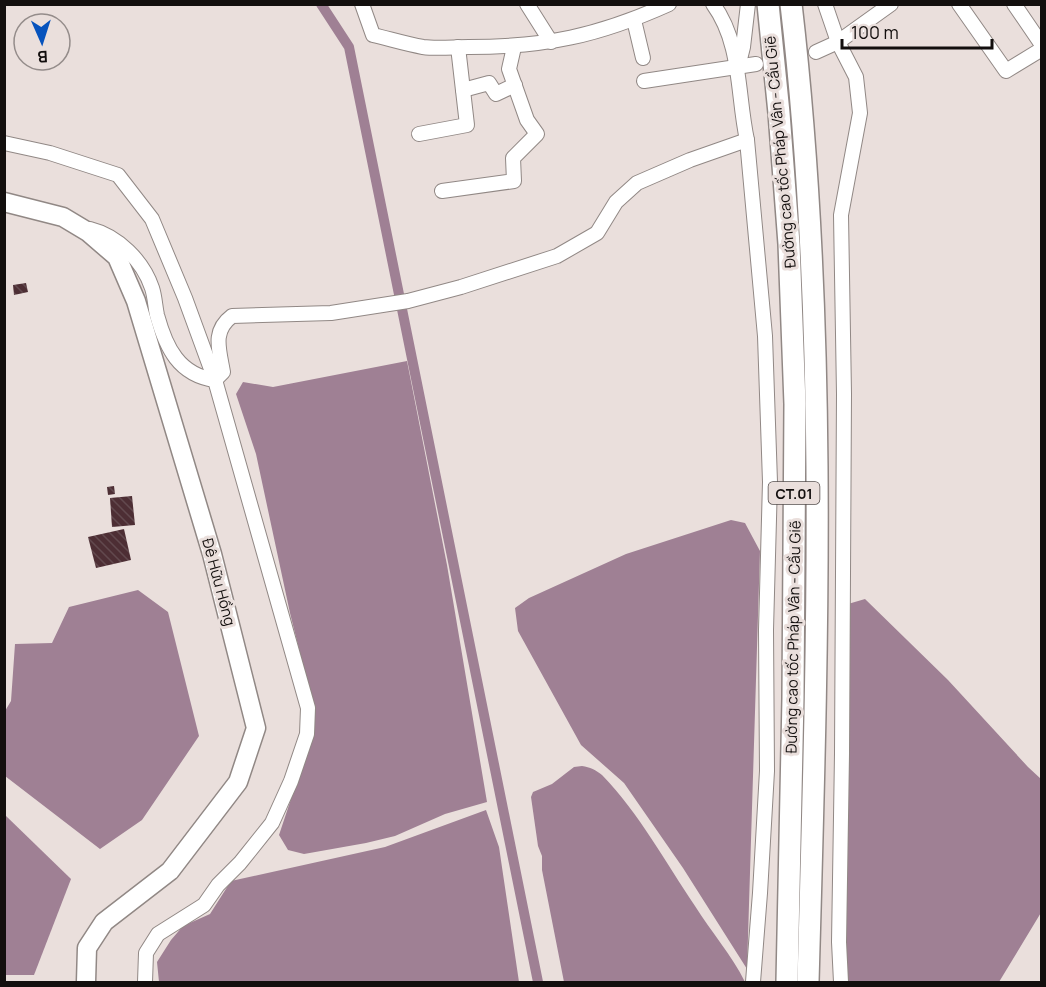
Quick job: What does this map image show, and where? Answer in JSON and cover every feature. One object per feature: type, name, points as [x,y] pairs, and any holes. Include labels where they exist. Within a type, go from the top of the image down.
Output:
[{"type":"highway","name":"Đường cao tốc Pháp Vân - Cầu Giẽ","points":[[768,4],[789,244],[795,404],[793,698],[787,982]]},
{"type":"highway","name":"Đường cao tốc Pháp Vân - Cầu Giẽ","points":[[791,4],[811,238],[816,400],[815,664],[808,982]]},
{"type":"main road","name":"Đê Hữu Hồng","points":[[4,202],[63,217],[117,257],[136,301],[212,554],[256,728],[238,783],[170,871],[104,922],[87,948],[86,982]]},
{"type":"street","points":[[362,4],[374,35],[424,47],[514,47],[550,42],[593,33],[634,20],[669,4]]},
{"type":"street","points":[[527,4],[550,42]]},
{"type":"street","points":[[713,4],[726,26],[738,68],[765,336],[770,482],[766,630],[767,771],[753,982]]},
{"type":"street","points":[[738,68],[748,4]]},
{"type":"street","points":[[825,4],[838,42],[856,77],[860,112],[841,215],[844,394],[839,942],[841,982]]},
{"type":"street","points":[[816,52],[838,42],[891,4]]},
{"type":"street","points":[[959,4],[1006,71],[1041,49]]},
{"type":"street","points":[[1014,4],[1041,45]]},
{"type":"street","points":[[634,20],[643,58]]},
{"type":"street","points":[[419,134],[466,125],[458,47]]},
{"type":"street","points":[[442,191],[514,181],[513,158],[537,134],[527,120],[509,69],[514,47]]},
{"type":"street","points":[[644,81],[756,64]]},
{"type":"street","points":[[463,90],[489,83],[496,94],[515,85]]},
{"type":"street","points":[[215,380],[223,372],[218,332],[222,323],[232,316],[331,313],[408,300],[461,287],[557,256],[597,233],[616,202],[638,183],[690,160],[747,140]]},
{"type":"street","points":[[4,142],[50,153],[118,175],[152,219],[185,298],[215,380],[308,708],[307,734],[291,780],[272,823],[240,863],[218,885],[204,905],[158,934],[146,953],[145,982]]},
{"type":"street","points":[[82,229],[92,229],[114,240],[141,264],[152,288],[167,343],[176,360],[200,378],[215,380]]},
{"type":"shaded area","points":[[407,361],[447,565],[487,802],[445,814],[395,836],[304,854],[288,850],[279,835],[298,778],[307,681],[256,454],[236,394],[243,382],[273,387]]},
{"type":"shaded area","points":[[731,520],[745,523],[760,551],[747,969],[683,868],[624,783],[581,745],[518,631],[515,608],[529,598],[626,554]]},
{"type":"shaded area","points":[[138,590],[168,612],[199,736],[142,820],[100,849],[5,776],[5,711],[11,701],[15,644],[52,643],[69,607]]},
{"type":"shaded area","points":[[865,599],[948,680],[1041,779],[1042,911],[999,982],[846,982],[842,935],[848,808],[848,604]]},
{"type":"shaded area","points":[[582,766],[602,775],[628,805],[734,962],[745,982],[564,982],[542,870],[542,856],[538,846],[531,797],[533,792],[552,784],[574,767]]},
{"type":"shaded area","points":[[486,810],[499,847],[519,982],[159,982],[157,962],[171,940],[183,926],[210,914],[231,881],[385,847]]},
{"type":"shaded area","points":[[4,814],[71,879],[34,975],[5,975]]},
{"type":"building","points":[[26,283],[28,292],[14,295],[13,285]]},
{"type":"building","points":[[114,486],[115,494],[108,495],[107,487]]},
{"type":"building","points":[[132,496],[135,525],[112,527],[110,498]]},
{"type":"building","points":[[124,529],[131,560],[96,568],[88,537]]},
{"type":"waterway","points":[[321,4],[349,47],[538,982]]}]
